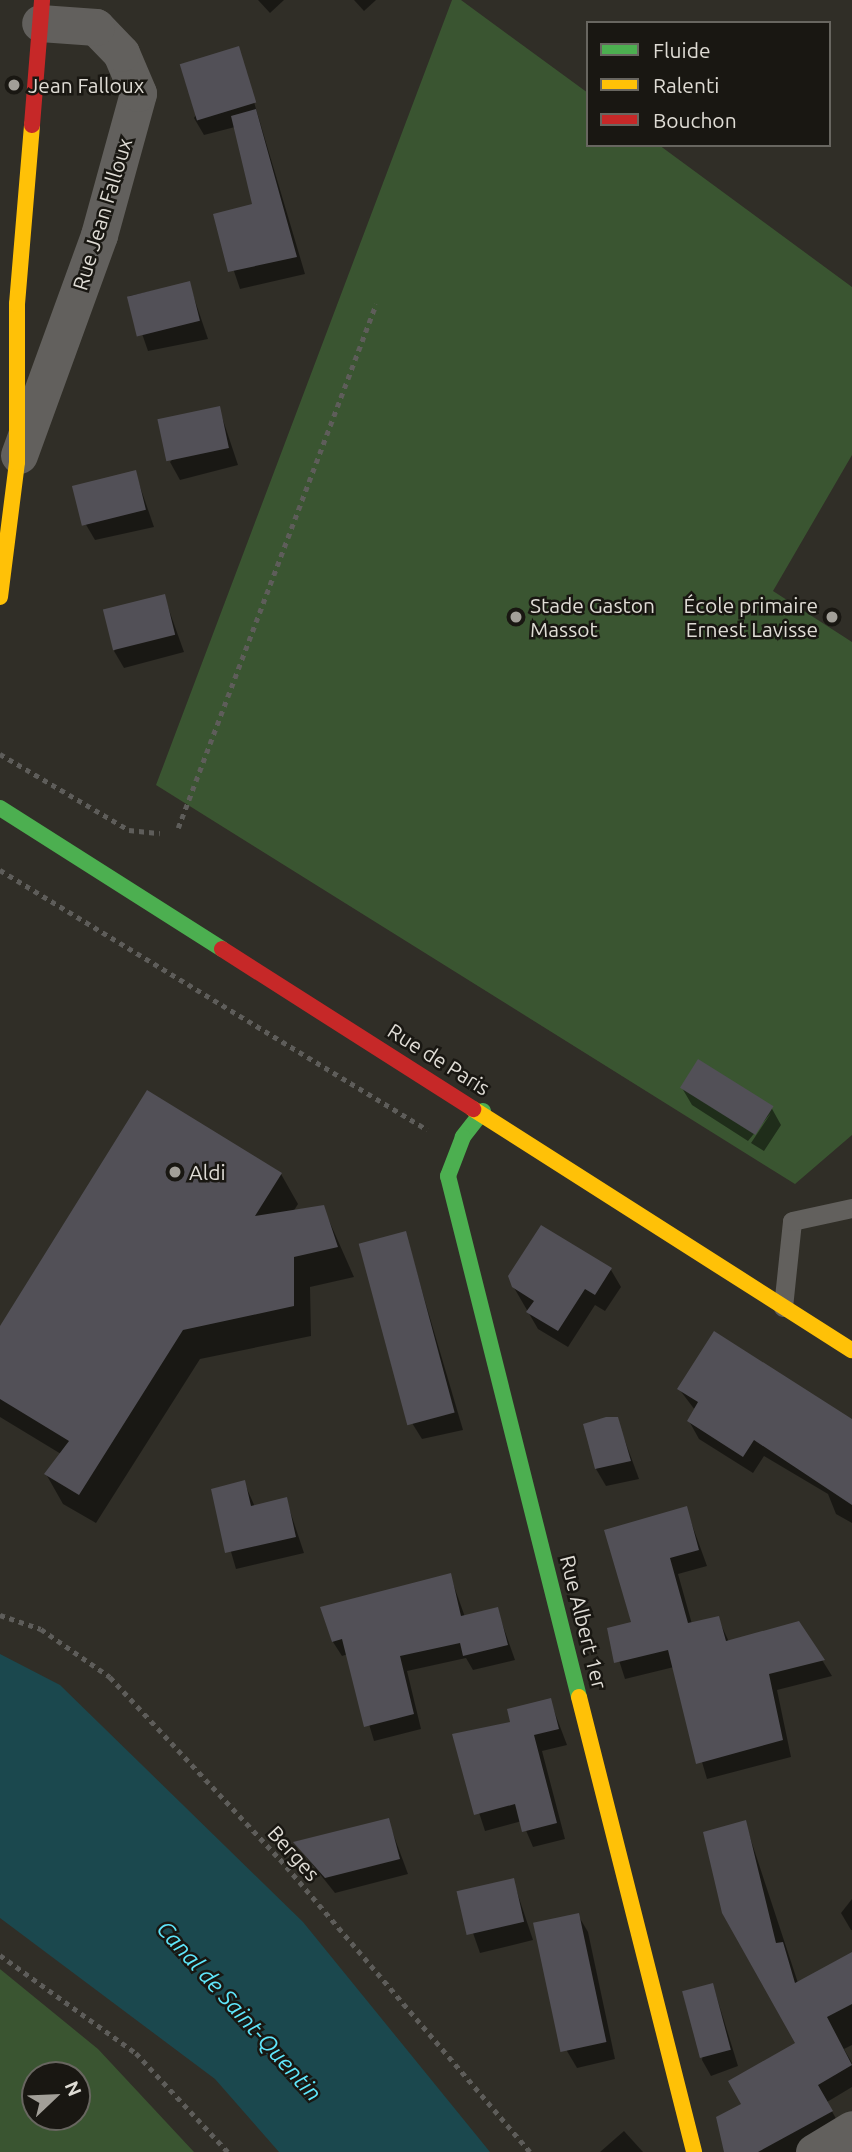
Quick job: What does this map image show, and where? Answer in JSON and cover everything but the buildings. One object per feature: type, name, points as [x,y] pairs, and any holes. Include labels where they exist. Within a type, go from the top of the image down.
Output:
[{"type":"street","name":"Rue Jean Falloux","points":[[0,597],[1,571],[17,462],[99,235],[138,93],[121,53],[96,27],[41,11],[8,318],[17,462]]},
{"type":"street","name":"Rue de Paris","points":[[0,808],[483,1111],[852,1350]]},
{"type":"street","name":"Rue Albert 1er","points":[[483,1111],[458,1149],[448,1176],[694,2152]]},
{"type":"street","points":[[814,2152],[852,2129]]},
{"type":"lane","points":[[783,1307],[792,1221],[852,1208]]},
{"type":"path","points":[[178,828],[376,304]]},
{"type":"path","points":[[0,754],[129,830],[160,833]]},
{"type":"path","points":[[0,870],[458,1149]]},
{"type":"path","name":"Berges","points":[[0,1615],[41,1629],[110,1677],[280,1859],[530,2152]]},
{"type":"path","points":[[0,1955],[136,2053],[228,2152]]},
{"type":"green space","name":"Stade Gaston Massot","points":[[452,0],[461,0],[586,92],[586,147],[662,147],[852,287],[852,455],[773,591],[852,642],[852,1135],[795,1184],[156,785]]},
{"type":"green space","points":[[0,1969],[98,2049],[194,2152],[0,2152]]},
{"type":"water","name":"Canal de Saint-Quentin","points":[[0,1654],[60,1685],[303,1922],[490,2152],[279,2152],[215,2079],[0,1918]]},
{"type":"traffic: fast","points":[[0,808],[222,949]]},
{"type":"traffic: fast","points":[[483,1111],[463,1137],[448,1176],[579,1697]]},
{"type":"traffic: slow","points":[[0,597],[17,462],[17,304],[32,125]]},
{"type":"traffic: slow","points":[[473,1109],[852,1350]]},
{"type":"traffic: slow","points":[[579,1697],[694,2152]]},
{"type":"traffic: jam","points":[[32,125],[42,0]]},
{"type":"traffic: jam","points":[[222,949],[473,1109]]},
{"type":"place","name":"Jean Falloux","points":[[14,85]]},
{"type":"place","name":"Stade Gaston Massot","points":[[516,617]]},
{"type":"place","name":"École primaire Ernest Lavisse","points":[[832,617]]},
{"type":"place","name":"Aldi","points":[[175,1172]]}]
